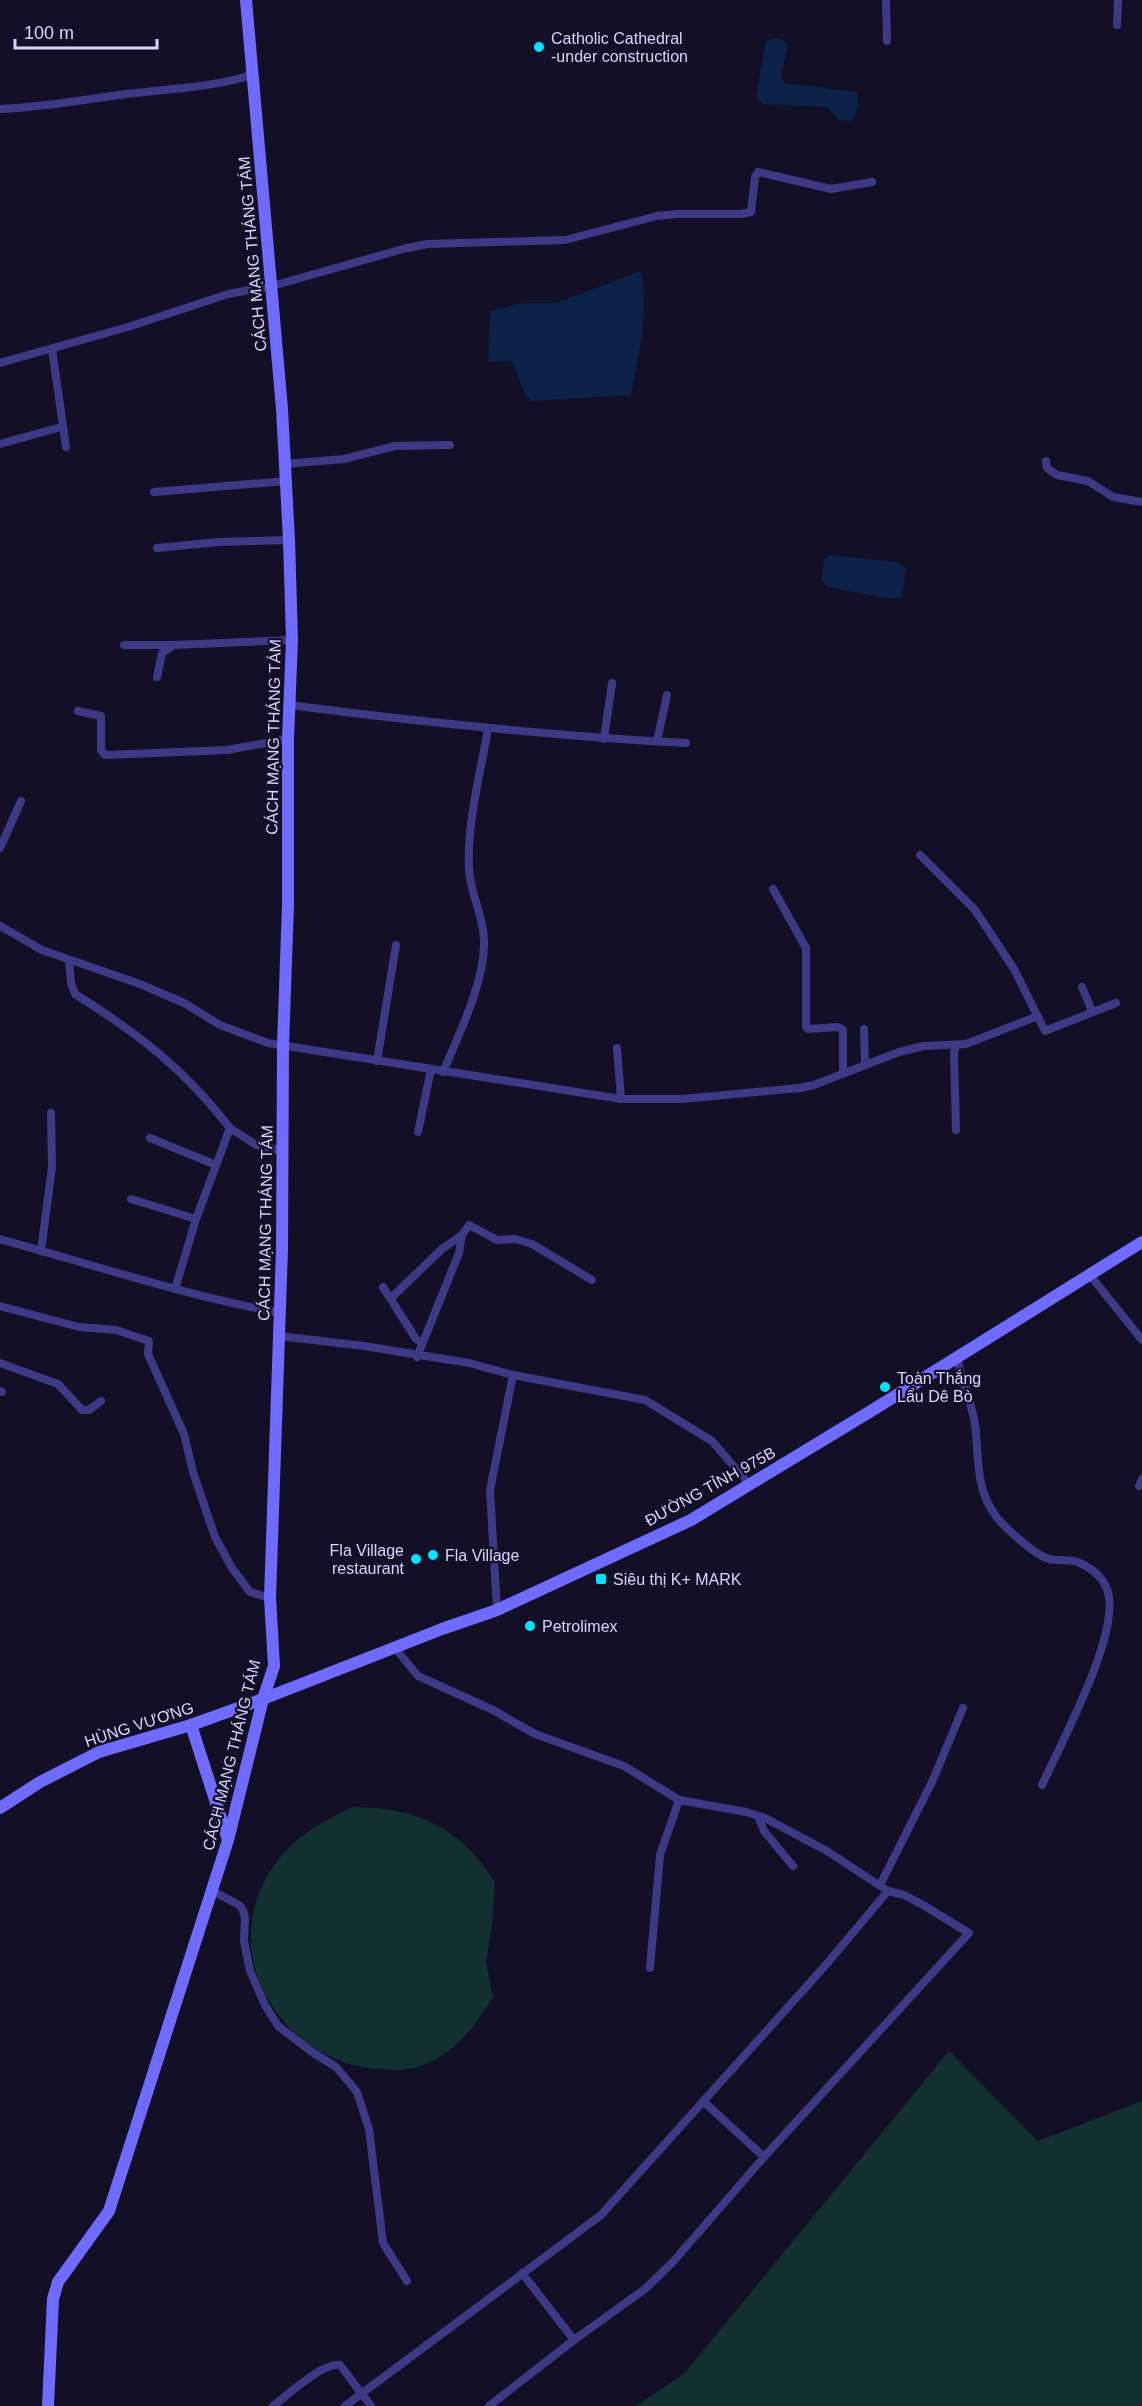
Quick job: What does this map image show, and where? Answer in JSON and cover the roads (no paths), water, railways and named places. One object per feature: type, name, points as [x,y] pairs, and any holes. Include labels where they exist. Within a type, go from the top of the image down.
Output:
[{"type":"street","name":"CÁCH MẠNG THÁNG TÁM","points":[[48,2406],[53,2300],[58,2282],[109,2211],[213,1891],[263,1699],[274,1666],[270,1598],[280,1313],[288,905],[288,739],[292,640],[285,464],[272,286],[246,0]]},
{"type":"street","points":[[886,0],[887,41]]},
{"type":"street","points":[[1117,25],[1118,0]]},
{"type":"street","points":[[0,109],[45,107],[132,93],[234,81],[254,74]]},
{"type":"street","points":[[0,363],[128,327],[228,294],[272,286],[378,254],[427,244],[565,240],[657,216],[751,212],[754,177],[758,172],[831,189],[872,183]]},
{"type":"street","points":[[52,348],[61,427],[66,447]]},
{"type":"street","points":[[0,444],[61,427]]},
{"type":"street","points":[[285,464],[344,459],[395,446],[450,445]]},
{"type":"street","points":[[1046,461],[1047,468],[1057,475],[1088,481],[1113,497],[1142,502]]},
{"type":"street","points":[[154,492],[286,482]]},
{"type":"street","points":[[157,548],[219,542],[289,540]]},
{"type":"street","points":[[124,645],[292,640]]},
{"type":"street","points":[[157,678],[162,653],[174,645]]},
{"type":"street","points":[[604,739],[612,683]]},
{"type":"street","points":[[657,741],[667,695]]},
{"type":"street","points":[[289,705],[488,729],[686,743]]},
{"type":"street","points":[[78,711],[101,716],[102,750],[105,755],[227,750],[288,739]]},
{"type":"street","points":[[443,1072],[474,998],[484,942],[471,883],[469,851],[488,729]]},
{"type":"street","points":[[0,848],[21,801]]},
{"type":"street","points":[[920,855],[975,910],[1014,969],[1045,1031],[1116,1003]]},
{"type":"street","points":[[773,889],[807,948],[806,1027],[808,1029],[838,1027],[843,1030],[843,1074]]},
{"type":"street","points":[[0,926],[42,950],[170,996],[238,1033],[284,1046],[621,1099],[682,1099],[799,1088],[913,1047],[956,1045],[988,1038],[1038,1016]]},
{"type":"street","points":[[377,1061],[396,945]]},
{"type":"street","points":[[69,960],[71,983],[75,994],[150,1044],[204,1094],[230,1128],[256,1145],[283,1151]]},
{"type":"street","points":[[1082,987],[1092,1011]]},
{"type":"street","points":[[864,1029],[865,1065]]},
{"type":"street","points":[[956,1045],[954,1053],[956,1130]]},
{"type":"street","points":[[617,1048],[621,1099]]},
{"type":"street","points":[[418,1132],[431,1069]]},
{"type":"street","points":[[41,1251],[52,1167],[51,1113]]},
{"type":"street","points":[[175,1289],[196,1219],[230,1128]]},
{"type":"street","points":[[150,1138],[216,1165]]},
{"type":"street","points":[[131,1199],[196,1219]]},
{"type":"street","points":[[391,1298],[442,1249],[462,1235],[469,1226],[497,1240],[515,1239],[532,1244],[592,1280]]},
{"type":"street","points":[[417,1357],[459,1253],[462,1235]]},
{"type":"street","points":[[0,1239],[175,1289],[280,1313]]},
{"type":"street","name":"ĐƯỜNG TỈNH 975B","points":[[263,1699],[497,1610],[691,1520],[1142,1242]]},
{"type":"street","points":[[1089,1274],[1142,1340]]},
{"type":"street","points":[[383,1287],[416,1339],[422,1343]]},
{"type":"street","points":[[0,1306],[78,1327],[116,1330],[149,1341],[148,1354],[184,1434],[193,1472],[215,1537],[232,1568],[250,1592],[270,1598]]},
{"type":"street","points":[[279,1336],[364,1346],[417,1357],[469,1364],[513,1375],[645,1400],[711,1442],[750,1485]]},
{"type":"street","points":[[957,1358],[975,1423],[980,1482],[994,1515],[1039,1555],[1049,1559],[1079,1563],[1095,1573],[1102,1580],[1108,1593],[1107,1627],[1098,1664],[1042,1785]]},
{"type":"street","points":[[0,1363],[58,1384],[82,1410],[88,1410],[101,1401]]},
{"type":"street","points":[[497,1610],[490,1490],[513,1375]]},
{"type":"street","points":[[395,1648],[418,1676],[494,1710],[536,1734],[624,1766],[679,1800],[759,1816],[826,1851],[888,1891],[922,1905],[969,1933],[764,2157],[672,2263],[652,2282],[489,2406]]},
{"type":"street","name":"HÙNG VƯƠNG","points":[[0,1808],[40,1782],[99,1752],[191,1725],[263,1699]]},
{"type":"street","points":[[880,1885],[932,1782],[963,1708]]},
{"type":"street","points":[[191,1725],[228,1840]]},
{"type":"street","points":[[650,1968],[660,1855],[679,1800]]},
{"type":"street","points":[[759,1816],[765,1831],[793,1866]]},
{"type":"street","points":[[213,1891],[239,1905],[243,1910],[244,1941],[250,1971],[265,2005],[278,2026],[336,2067],[357,2092],[369,2129],[383,2243],[406,2281]]},
{"type":"street","points":[[345,2406],[601,2215],[824,1967],[888,1891]]},
{"type":"street","points":[[703,2101],[764,2157]]},
{"type":"street","points":[[522,2273],[574,2340]]},
{"type":"street","points":[[273,2406],[319,2371],[334,2364],[340,2365],[370,2406]]},
{"type":"water","points":[[777,38],[786,42],[787,48],[781,78],[785,83],[856,92],[857,107],[851,121],[839,120],[827,107],[762,104],[756,97],[766,41]]},
{"type":"water","points":[[641,271],[643,317],[640,349],[631,395],[531,401],[525,394],[512,361],[488,362],[490,311],[523,303],[557,303]]},
{"type":"water","points":[[830,555],[896,562],[906,568],[902,596],[891,599],[827,587],[822,580],[824,560]]},
{"type":"place","name":"Catholic Cathedral -under construction","points":[[539,47]]},
{"type":"place","name":"Toàn Thắng Lẩu Dê Bò","points":[[885,1387]]},
{"type":"place","name":"Fla Village","points":[[433,1555]]},
{"type":"place","name":"Fla Village restaurant","points":[[416,1559]]},
{"type":"place","name":"Siêu thị K+ MARK","points":[[601,1579]]},
{"type":"place","name":"Petrolimex","points":[[530,1626]]}]
